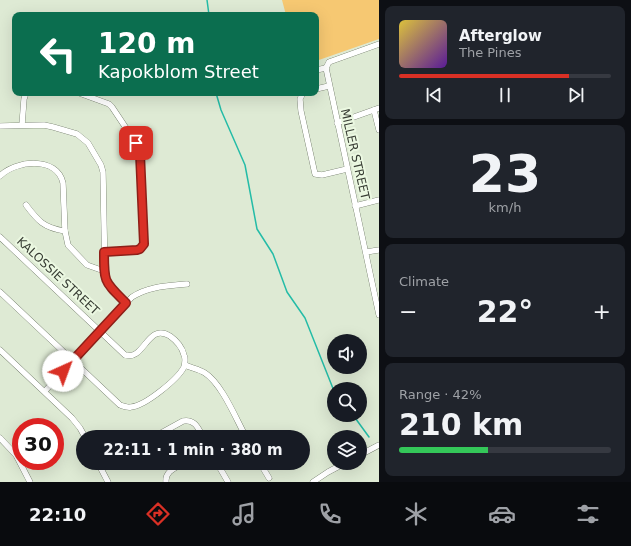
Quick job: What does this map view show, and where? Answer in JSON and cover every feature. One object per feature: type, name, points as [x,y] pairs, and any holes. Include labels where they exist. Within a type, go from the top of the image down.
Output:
[{"type":"street","points":[[319,69],[326,68],[329,62],[379,44]]},
{"type":"street","name":"MILLER STREET","points":[[326,68],[328,86],[379,315]]},
{"type":"street","points":[[319,88],[328,86]]},
{"type":"street","points":[[22,125],[25,96]]},
{"type":"street","points":[[87,96],[112,106],[136,143],[140,154],[144,244],[137,250],[104,252]]},
{"type":"street","points":[[302,96],[300,99],[301,111],[315,174],[322,175],[347,169]]},
{"type":"street","points":[[337,123],[376,109],[379,130]]},
{"type":"street","points":[[0,126],[44,125],[77,134],[88,142],[101,165],[103,172],[104,271],[106,281],[126,303]]},
{"type":"street","points":[[0,176],[10,168],[19,165],[46,165],[56,169],[62,177],[66,240],[70,249],[87,265],[104,271]]},
{"type":"street","points":[[355,206],[379,200]]},
{"type":"street","points":[[26,205],[47,228],[65,231]]},
{"type":"street","name":"KALOSSIE STREET","points":[[0,237],[125,354],[128,356],[136,353],[155,334],[162,332],[176,340],[181,347],[185,365]]},
{"type":"street","points":[[366,252],[379,250]]},
{"type":"street","points":[[45,391],[132,297],[144,291],[161,286],[187,284]]},
{"type":"street","points":[[0,292],[120,405],[129,408],[140,404],[163,390],[181,372],[185,365],[203,372],[213,380],[242,430]]},
{"type":"street","points":[[0,350],[45,391],[78,424],[82,430]]},
{"type":"street","points":[[167,430],[183,421],[188,420],[195,423],[199,430]]},
{"type":"street","points":[[0,438],[16,455],[30,482]]},
{"type":"street","points":[[367,451],[379,445]]},
{"type":"street","points":[[102,470],[108,482]]},
{"type":"street","points":[[166,482],[165,477],[167,473],[172,470]]},
{"type":"street","points":[[221,470],[228,482]]},
{"type":"street","points":[[264,470],[269,478]]},
{"type":"street","points":[[313,482],[332,470]]},
{"type":"shaded area","points":[[282,0],[379,0],[379,39],[319,60],[319,12],[285,12]]},
{"type":"waterway","points":[[207,0],[209,12]]},
{"type":"waterway","points":[[217,96],[221,110],[245,165],[257,229],[273,254],[287,292],[305,318],[330,382]]},
{"type":"waterway","points":[[358,422],[369,437]]},
{"type":"route","points":[[63,371],[126,303],[106,281],[104,271],[104,252],[137,250],[143,247],[144,244],[140,154],[136,143]]}]
